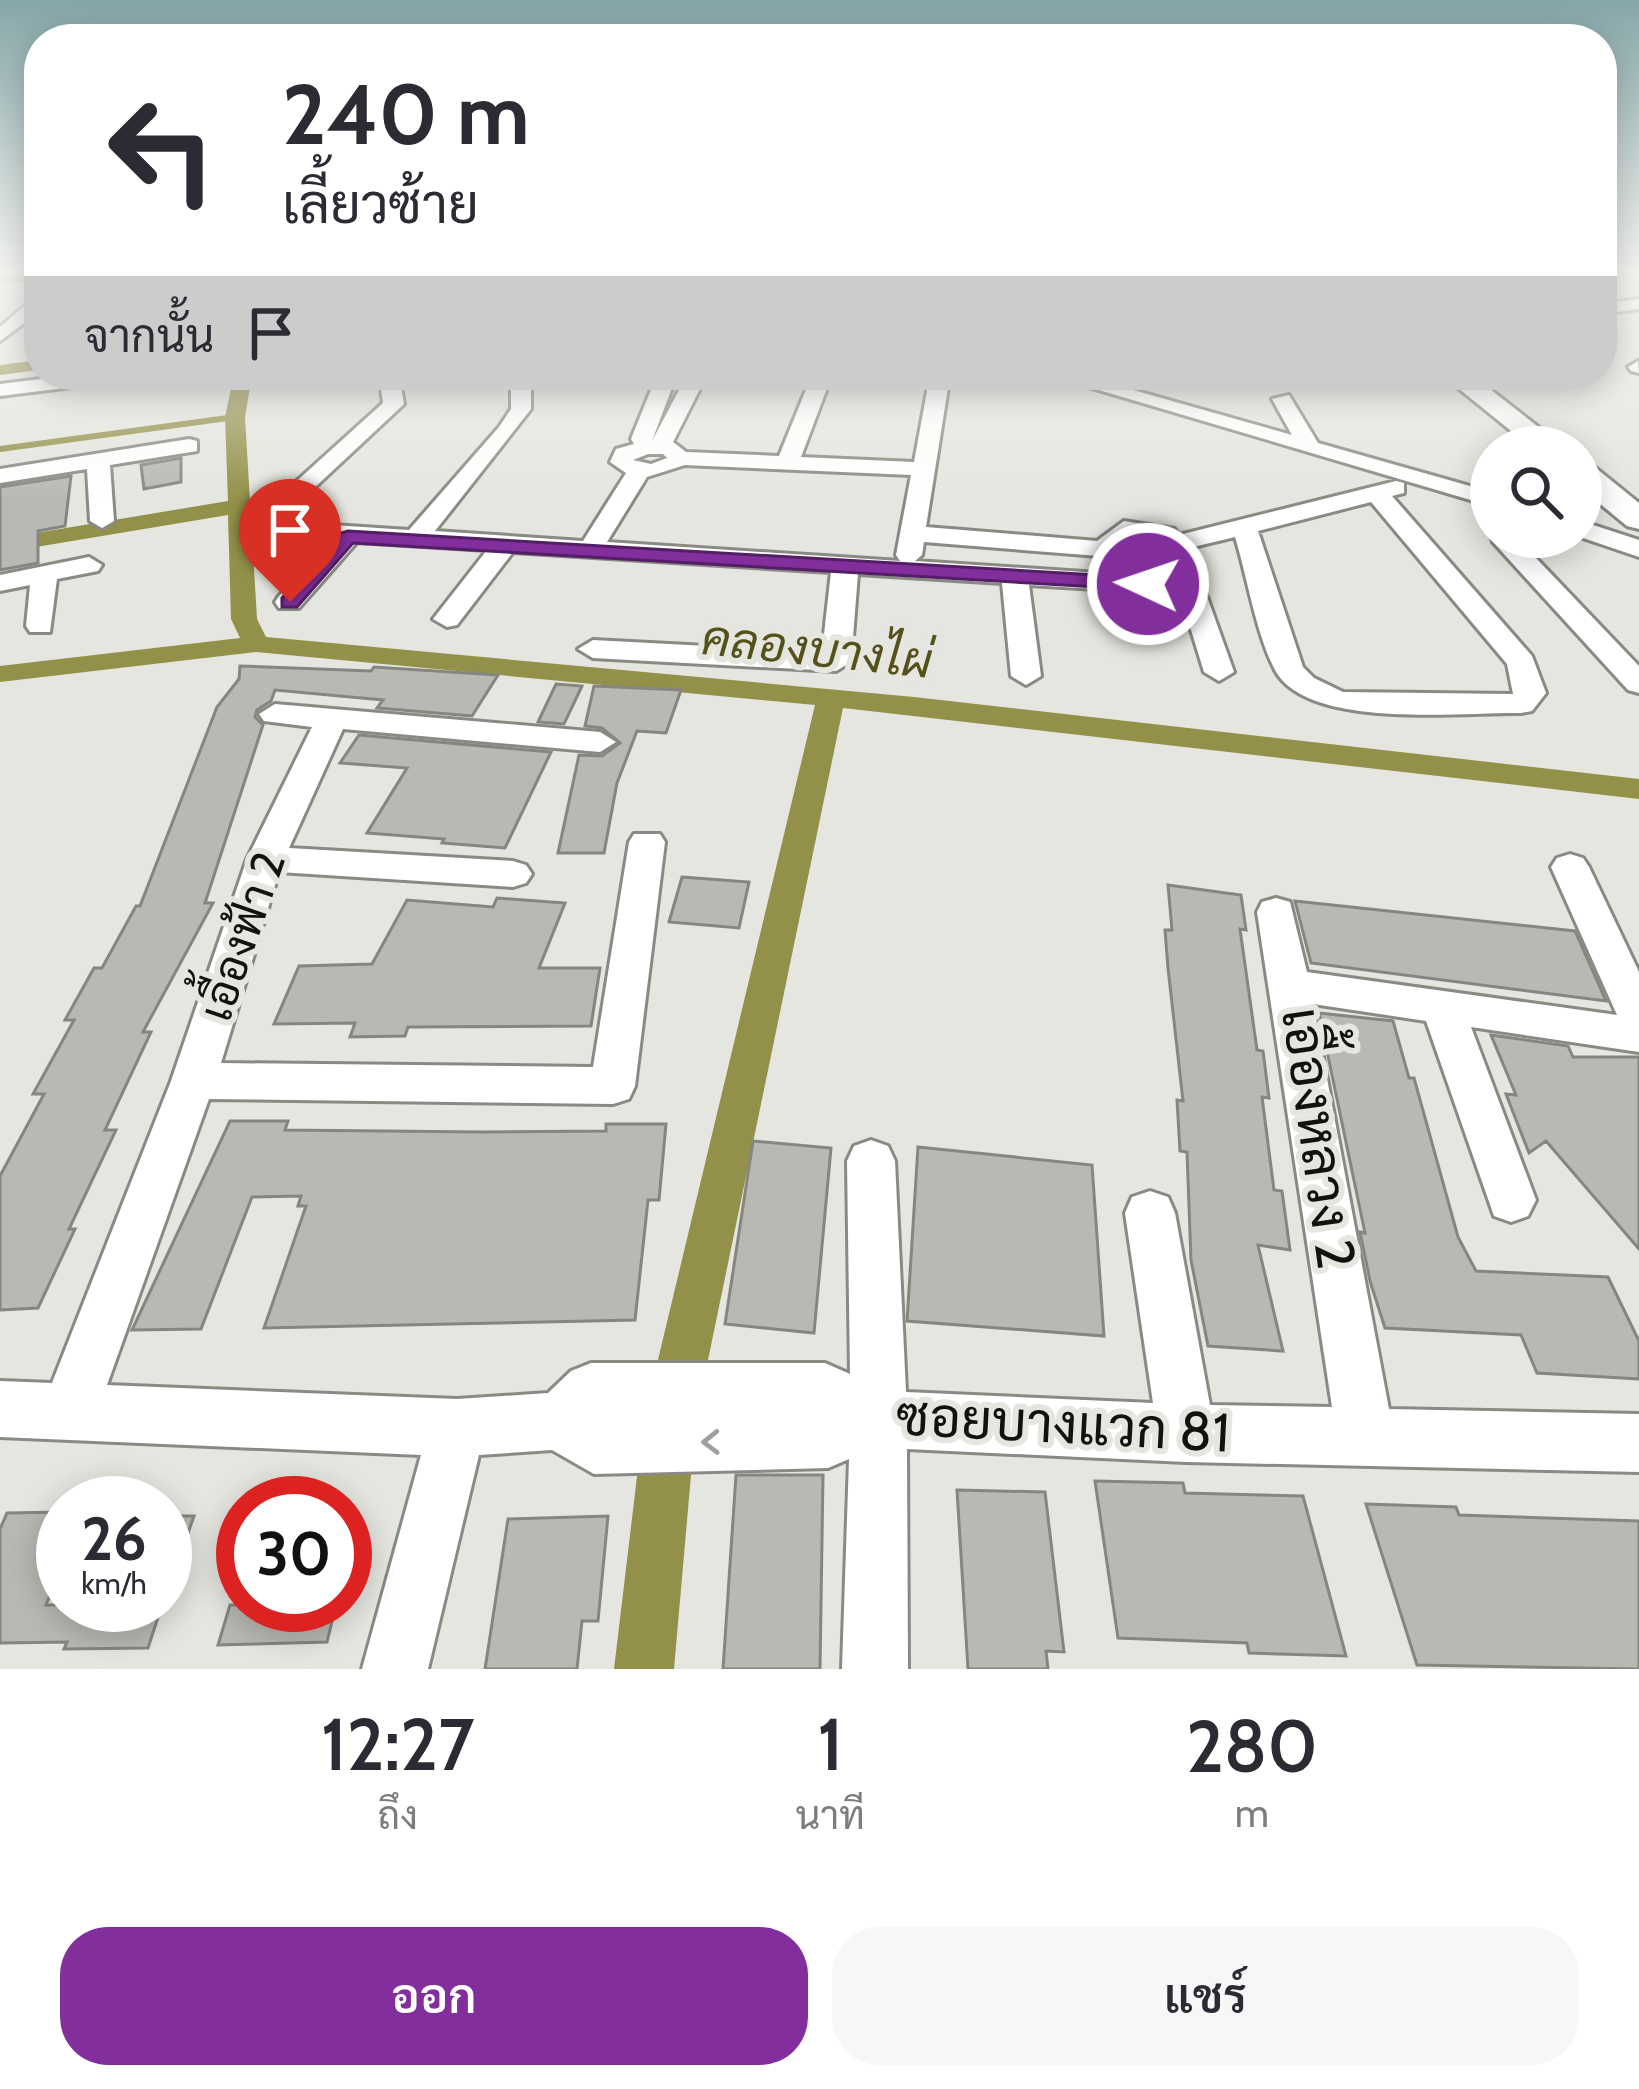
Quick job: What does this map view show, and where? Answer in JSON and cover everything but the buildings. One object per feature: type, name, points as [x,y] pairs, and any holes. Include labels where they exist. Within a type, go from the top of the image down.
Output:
[{"type":"main road","points":[[1475,390],[1522,426]]},
{"type":"main road","points":[[1602,489],[1639,519]]},
{"type":"street","points":[[0,420],[3,390]]},
{"type":"street","points":[[115,404],[117,390]]},
{"type":"street","points":[[395,390],[394,404],[268,517],[278,530],[1015,576],[1190,579],[1219,672]]},
{"type":"street","points":[[413,541],[507,431],[520,409],[521,390]]},
{"type":"street","points":[[655,456],[662,390]]},
{"type":"street","points":[[589,551],[655,456],[689,390]]},
{"type":"street","points":[[787,463],[816,390]]},
{"type":"street","points":[[905,570],[937,390]]},
{"type":"street","points":[[1110,390],[1470,492]]},
{"type":"street","points":[[1282,399],[1310,447]]},
{"type":"street","points":[[0,476],[189,446]]},
{"type":"street","points":[[655,456],[924,469]]},
{"type":"street","points":[[98,461],[102,521]]},
{"type":"street","points":[[914,526],[1115,541],[1156,531],[1176,544],[1428,479]]},
{"type":"street","points":[[1455,487],[1470,503]]},
{"type":"street","points":[[1244,525],[1289,669],[1303,685],[1338,700],[1521,704],[1531,693],[1521,662],[1376,493]]},
{"type":"street","points":[[1602,536],[1639,549]]},
{"type":"street","points":[[290,602],[348,537]]},
{"type":"street","points":[[447,619],[504,546]]},
{"type":"street","points":[[1522,558],[1639,684]]},
{"type":"street","points":[[0,583],[89,565]]},
{"type":"street","points":[[593,649],[836,662],[845,566]]},
{"type":"street","points":[[40,626],[44,574]]},
{"type":"street","points":[[1015,576],[1026,676]]},
{"type":"street","points":[[274,714],[600,742]]},
{"type":"street","name":"เอื้องฟ้า 2","points":[[70,1408],[194,1081],[265,859],[332,721]]},
{"type":"street","points":[[194,1081],[613,1086],[647,842]]},
{"type":"street","points":[[265,859],[513,874]]},
{"type":"street","points":[[1570,867],[1639,1016]]},
{"type":"street","points":[[1276,912],[1289,985]]},
{"type":"street","name":"เอื้องหลวง 2","points":[[1365,1434],[1289,985],[1639,1035]]},
{"type":"street","points":[[1442,1007],[1511,1200]]},
{"type":"street","points":[[871,1161],[844,1416],[875,1669]]},
{"type":"street","points":[[1150,1213],[1186,1433]]},
{"type":"street","points":[[0,1408],[457,1428],[395,1669]]},
{"type":"street","name":"ซอยบางแวก 81","points":[[457,1428],[582,1419],[844,1416],[1186,1433],[1639,1443]]},
{"type":"waterway","points":[[0,370],[24,367]]},
{"type":"waterway","name":"คลองบางไผ่","points":[[239,506],[235,417],[240,390]]},
{"type":"waterway","points":[[0,449],[235,417]]},
{"type":"waterway","points":[[0,546],[239,506]]},
{"type":"waterway","name":"คลองบางไผ่","points":[[239,506],[244,619],[256,644]]},
{"type":"waterway","points":[[0,674],[256,644]]},
{"type":"waterway","name":"คลองบางไผ่","points":[[256,644],[914,706],[1639,789]]},
{"type":"waterway","points":[[644,1669],[670,1418],[831,699]]},
{"type":"route","points":[[290,602],[348,537],[1148,584]]}]
